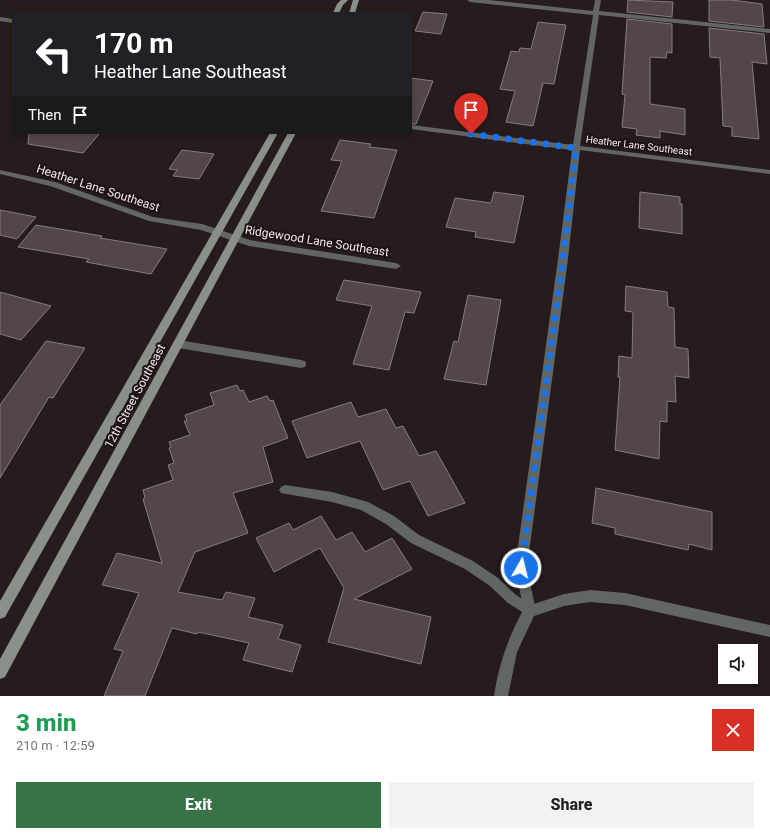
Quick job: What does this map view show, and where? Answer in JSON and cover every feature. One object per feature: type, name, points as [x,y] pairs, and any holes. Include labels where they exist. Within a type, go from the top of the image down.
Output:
[{"type":"main road","points":[[336,12],[340,4],[345,0]]},
{"type":"main road","points":[[352,12],[356,0]]},
{"type":"main road","name":"12th Street Southeast","points":[[0,613],[273,134]]},
{"type":"main road","name":"12th Street Southeast","points":[[0,672],[291,134]]},
{"type":"street","points":[[470,0],[770,31]]},
{"type":"street","points":[[530,611],[521,568],[562,266],[576,148],[598,0]]},
{"type":"street","points":[[0,19],[12,21]]},
{"type":"street","name":"Heather Lane Southeast","points":[[412,127],[770,172]]},
{"type":"street","name":"Heather Lane Southeast","points":[[0,172],[52,184],[152,219],[202,227],[234,239]]},
{"type":"street","name":"Ridgewood Lane Southeast","points":[[234,239],[249,243],[396,266]]},
{"type":"street","points":[[178,344],[301,364]]},
{"type":"street","points":[[285,490],[332,497],[364,506],[390,520],[415,539],[469,565],[494,582],[512,599],[530,611]]},
{"type":"street","points":[[500,696],[510,650],[517,633],[530,611],[564,600],[590,596],[618,598],[770,631]]},
{"type":"building","points":[[628,0],[673,2],[672,17],[627,12]]},
{"type":"building","points":[[709,0],[732,0],[762,4],[764,27],[709,21]]},
{"type":"building","points":[[423,12],[447,14],[441,34],[415,31]]},
{"type":"building","points":[[627,19],[672,24],[672,53],[667,52],[666,58],[650,57],[650,104],[685,109],[685,135],[660,131],[660,138],[636,135],[637,129],[622,127],[625,95],[622,94]]},
{"type":"building","points":[[538,22],[566,25],[554,84],[543,83],[533,126],[506,122],[515,91],[500,89],[511,51],[519,52],[520,48],[531,49]]},
{"type":"building","points":[[709,28],[764,34],[767,64],[752,62],[759,139],[732,136],[732,127],[723,126],[720,58],[710,57]]},
{"type":"building","points":[[412,78],[433,81],[416,124],[412,124]]},
{"type":"building","points":[[29,134],[99,134],[83,153],[28,144]]},
{"type":"building","points":[[340,140],[371,144],[369,147],[397,150],[374,218],[321,211],[342,161],[331,160]]},
{"type":"building","points":[[182,150],[214,154],[199,179],[173,176],[177,170],[169,169]]},
{"type":"building","points":[[494,192],[524,196],[514,243],[475,237],[476,232],[446,227],[455,198],[491,203]]},
{"type":"building","points":[[640,192],[680,197],[680,204],[682,204],[682,234],[639,228]]},
{"type":"building","points":[[0,210],[36,217],[17,239],[0,235]]},
{"type":"building","points":[[36,225],[102,236],[100,238],[167,249],[151,274],[86,262],[89,259],[18,247]]},
{"type":"building","points":[[344,280],[421,292],[414,313],[405,312],[389,370],[353,364],[372,306],[336,300]]},
{"type":"building","points":[[626,286],[667,292],[668,307],[674,308],[675,347],[688,349],[689,378],[675,376],[676,402],[667,401],[667,422],[660,421],[659,459],[615,450],[620,377],[618,377],[619,356],[632,358],[633,312],[625,311]]},
{"type":"building","points":[[0,292],[51,306],[21,340],[0,334]]},
{"type":"building","points":[[468,295],[501,300],[486,385],[444,379],[454,341],[458,342]]},
{"type":"building","points":[[46,341],[85,348],[53,398],[49,397],[0,478],[0,405]]},
{"type":"building","points":[[237,385],[240,391],[243,390],[249,402],[267,396],[270,401],[273,400],[288,438],[263,447],[273,482],[233,493],[248,533],[195,552],[178,592],[222,600],[226,592],[255,598],[248,617],[283,625],[278,639],[301,645],[292,672],[243,660],[249,643],[172,628],[145,696],[104,696],[123,651],[114,649],[139,593],[102,585],[117,553],[162,563],[143,499],[145,498],[143,490],[173,480],[168,465],[174,463],[169,448],[171,447],[169,442],[190,435],[184,421],[187,421],[185,415],[214,405],[210,393]]},
{"type":"building","points":[[351,402],[358,417],[386,409],[396,428],[403,426],[419,456],[436,451],[465,503],[428,516],[410,481],[383,490],[360,441],[307,458],[292,421]]},
{"type":"building","points":[[596,488],[712,512],[712,550],[689,544],[688,550],[615,534],[615,528],[592,523]]},
{"type":"building","points":[[321,516],[336,540],[352,532],[365,552],[392,538],[412,569],[354,599],[431,617],[421,664],[328,642],[344,588],[320,548],[274,572],[256,538],[289,523],[293,530]]},
{"type":"route","points":[[471,134],[576,148],[563,259],[521,568]]}]
